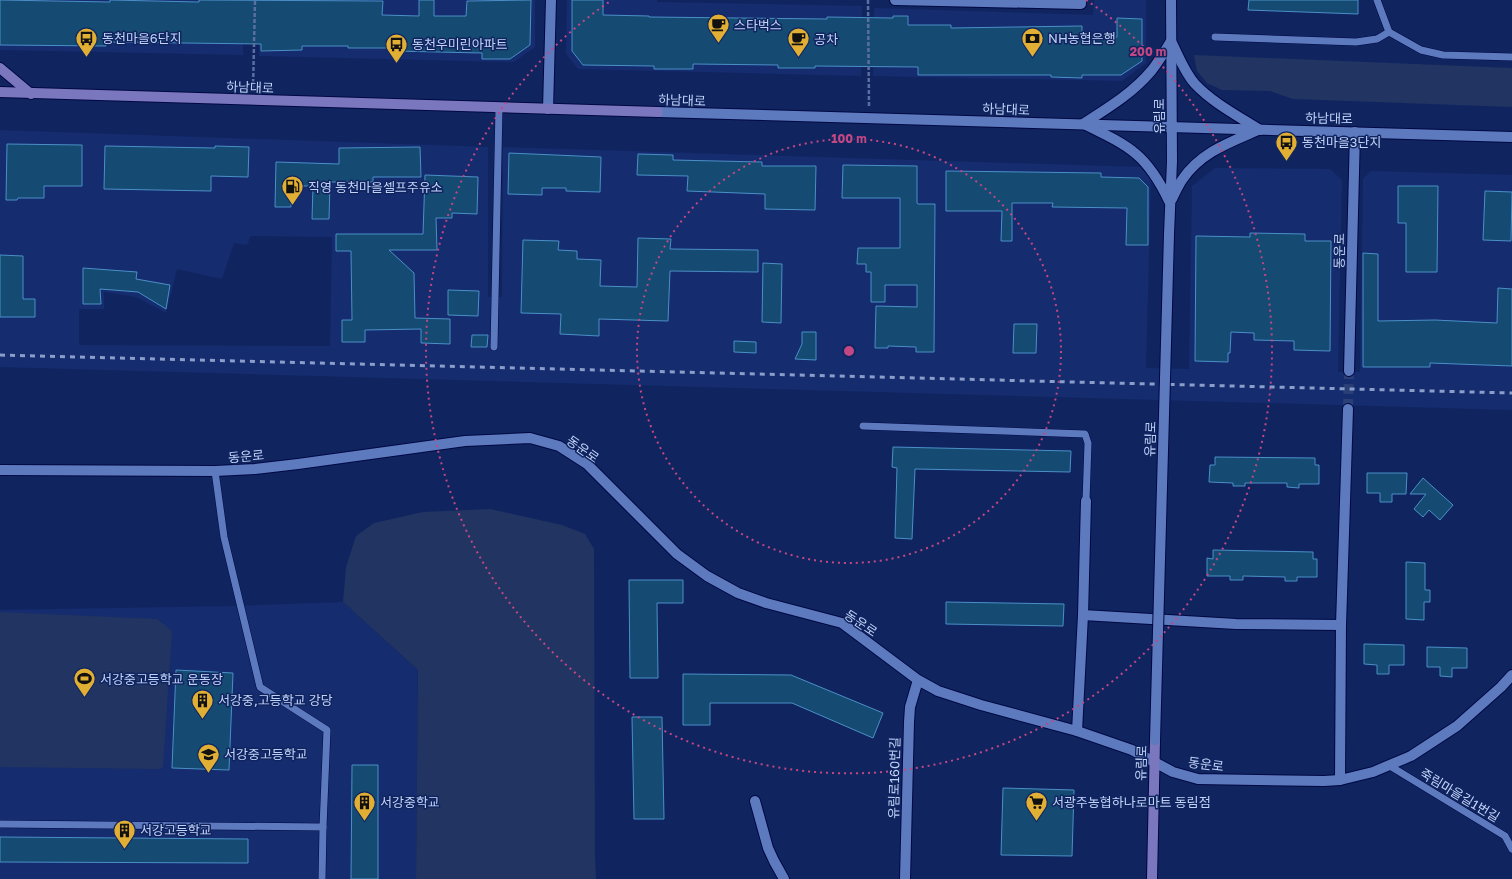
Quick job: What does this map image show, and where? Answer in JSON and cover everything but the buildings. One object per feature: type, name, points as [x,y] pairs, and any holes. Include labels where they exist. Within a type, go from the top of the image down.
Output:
[{"type":"main road","points":[[0,68],[31,94]]},
{"type":"main road","name":"하남대로","points":[[0,92],[658,112]]},
{"type":"main road","name":"유림로","points":[[1152,879],[1155,740]]},
{"type":"street","points":[[548,109],[552,0]]},
{"type":"street","points":[[895,0],[1081,4],[1081,0]]},
{"type":"street","name":"유림로","points":[[1155,740],[1172,127],[1171,0]]},
{"type":"street","points":[[1083,124],[1123,98],[1138,85],[1153,70],[1171,42],[1195,84],[1206,94],[1260,130]]},
{"type":"street","name":"하남대로","points":[[658,112],[1512,137]]},
{"type":"street","points":[[1083,124],[1121,142],[1135,152],[1150,166],[1160,181],[1170,203]]},
{"type":"street","points":[[1170,203],[1182,180],[1197,163],[1216,148],[1260,130]]},
{"type":"street","name":"동운로","points":[[1349,371],[1355,132]]},
{"type":"street","points":[[1340,780],[1341,625],[1348,409]]},
{"type":"street","name":"동운로","points":[[0,470],[215,471],[291,464],[465,441],[530,438],[560,446],[587,464],[677,554],[707,576],[738,593],[766,603],[842,623],[918,680],[938,691],[981,705],[1077,731],[1132,750],[1173,772],[1198,779],[1324,781],[1340,780],[1372,772],[1390,766],[1411,756],[1457,726],[1501,687],[1512,675]]},
{"type":"street","points":[[1077,731],[1083,616],[1086,501]]},
{"type":"street","points":[[1083,616],[1236,624],[1341,625]]},
{"type":"street","name":"유림로160번길","points":[[906,879],[909,722],[910,707],[918,680]]},
{"type":"street","points":[[755,801],[771,854],[784,879]]},
{"type":"lane","points":[[1377,0],[1389,32],[1421,50],[1443,55],[1512,57]]},
{"type":"lane","points":[[1215,37],[1356,42],[1377,38],[1389,32]]},
{"type":"lane","points":[[494,347],[499,108]]},
{"type":"lane","points":[[863,426],[1085,434],[1088,442],[1086,501]]},
{"type":"lane","points":[[215,471],[224,537],[260,687],[327,730],[322,879]]},
{"type":"lane","name":"죽림마을길1번길","points":[[1390,766],[1505,836],[1512,849]]},
{"type":"lane","points":[[0,824],[323,828]]},
{"type":"path","points":[[252,100],[255,0]]},
{"type":"path","points":[[868,0],[869,118]]},
{"type":"shaded area","points":[[0,0],[243,0],[243,55],[0,50]]},
{"type":"shaded area","points":[[259,0],[535,0],[535,47],[514,62],[259,56]]},
{"type":"shaded area","points":[[567,0],[657,0],[657,2],[862,6],[861,76],[578,69],[566,54]]},
{"type":"shaded area","points":[[1094,0],[1146,0],[1146,63],[1122,81],[873,76],[874,8],[1093,15]]},
{"type":"shaded area","points":[[1194,55],[1512,68],[1512,107],[1293,99],[1270,91],[1222,90],[1207,83],[1197,71]]},
{"type":"shaded area","points":[[0,130],[488,147],[488,297],[502,297],[503,147],[1140,167],[1151,179],[1146,368],[1189,369],[1192,186],[1215,168],[1330,169],[1342,180],[1338,372],[1360,372],[1363,179],[1371,171],[1512,175],[1512,410],[0,367]],"holes":[[[251,236],[332,237],[330,346],[79,345],[79,309],[104,309],[104,292],[136,297],[166,313],[177,269],[222,279],[234,243],[247,245]]]},
{"type":"shaded area","points":[[490,509],[562,525],[585,534],[594,549],[596,879],[416,879],[418,670],[343,602],[346,567],[356,536],[374,523],[423,512]]},
{"type":"shaded area","name":"서강중고등학교","points":[[343,602],[418,670],[416,879],[0,879],[0,610],[233,606]]},
{"type":"shaded area","name":"서강중고등학교 운동장","points":[[0,612],[157,619],[172,631],[163,767],[159,769],[0,767]]},
{"type":"tunnel","points":[[1348,409],[1349,371]]},
{"type":"railway","points":[[0,355],[1512,393]]},
{"type":"place","name":"스타벅스","points":[[719,44]]},
{"type":"place","name":"동천마을6단지","points":[[86,58]]},
{"type":"place","name":"공차","points":[[798,58]]},
{"type":"place","name":"NH농협은행","points":[[1032,58]]},
{"type":"place","name":"동천우미린아파트","points":[[396,64]]},
{"type":"place","name":"동천마을3단지","points":[[1286,162]]},
{"type":"place","name":"직영 동천마을셀프주유소","points":[[292,206]]},
{"type":"place","name":"서강중고등학교 운동장","points":[[84,698]]},
{"type":"place","name":"서강중,고등학교 강당","points":[[202,720]]},
{"type":"place","name":"서강중고등학교","points":[[208,774]]},
{"type":"place","name":"서강중학교","points":[[365,822]]},
{"type":"place","name":"서광주농협하나로마트 동림점","points":[[1037,822]]},
{"type":"place","name":"서강고등학교","points":[[124,850]]}]
